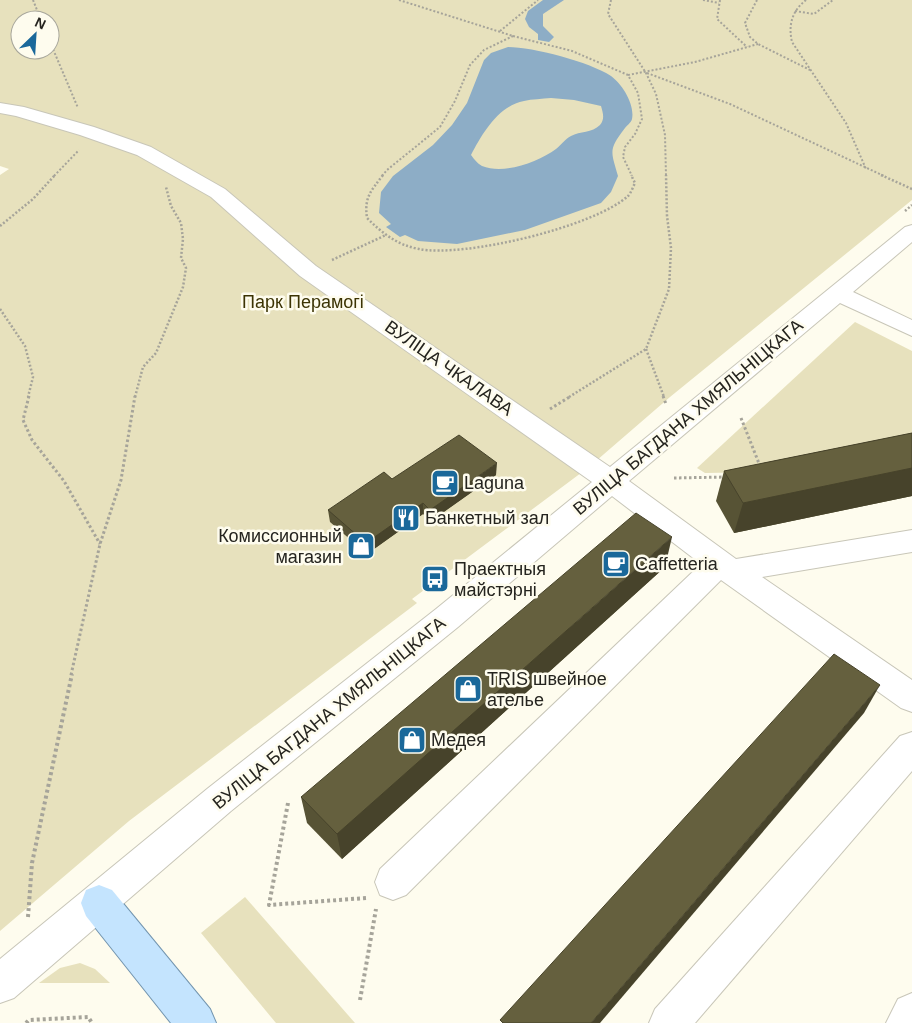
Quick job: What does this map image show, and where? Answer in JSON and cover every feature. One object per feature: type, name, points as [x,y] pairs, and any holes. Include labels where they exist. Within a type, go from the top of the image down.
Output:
[{"type":"main road","points":[[98,903],[196,1023]]},
{"type":"street","name":"ВУЛІЦА ЧКАЛАВА","points":[[0,108],[18,111],[87,131],[144,151],[218,193],[308,270],[610,481],[726,567],[912,698]]},
{"type":"street","name":"ВУЛІЦА БАГДАНА ХМЯЛЬНІЦКАГА","points":[[0,984],[219,800],[446,618],[912,232]]},
{"type":"street","points":[[837,293],[912,329]]},
{"type":"street","points":[[379,895],[726,567],[912,540]]},
{"type":"street","points":[[669,1023],[912,747]]},
{"type":"street","points":[[906,1023],[912,1013]]},
{"type":"path","points":[[399,0],[513,36],[572,51],[628,75],[646,73],[758,44]]},
{"type":"path","points":[[500,31],[519,17],[526,7],[538,0]]},
{"type":"path","points":[[528,424],[646,349],[669,289],[671,248],[667,216],[665,135],[656,94],[646,73],[608,14],[611,0]]},
{"type":"path","points":[[703,0],[719,1],[717,19],[748,48]]},
{"type":"path","points":[[757,0],[745,23],[750,37],[758,44],[811,70]]},
{"type":"path","points":[[806,0],[795,11],[791,20],[789,33],[792,42],[846,123],[867,170]]},
{"type":"path","points":[[795,11],[814,14],[834,0]]},
{"type":"path","points":[[513,36],[484,50],[470,65],[456,101],[440,127],[387,170],[371,191],[365,204],[367,218],[400,245],[423,251],[453,252],[529,236],[588,218],[611,208],[629,195],[635,183],[623,157],[625,146],[635,134],[642,119],[638,93],[628,75]]},
{"type":"path","points":[[0,226],[33,199],[76,154],[87,137],[87,131],[57,60]]},
{"type":"path","points":[[646,73],[730,104],[867,170],[912,189]]},
{"type":"path","points":[[27,920],[32,863],[100,544],[121,480],[136,390],[143,367],[156,353],[183,287],[186,268],[181,258],[183,239],[181,223],[171,206],[166,192],[163,162]]},
{"type":"path","points":[[327,262],[386,235]]},
{"type":"path","points":[[0,309],[25,346],[33,377],[23,420],[32,440],[64,481],[100,544]]},
{"type":"path","points":[[646,349],[667,407]]},
{"type":"path","points":[[741,418],[761,468]]},
{"type":"path","points":[[674,478],[728,477]]},
{"type":"path","points":[[288,803],[269,905],[379,895],[360,1000]]},
{"type":"path","points":[[26,1023],[29,1020],[88,1018],[92,1023]]},
{"type":"green space","name":"Парк Перамогі","points":[[0,0],[912,0],[912,200],[670,397],[589,467],[412,599],[417,603],[129,821],[0,931],[0,175],[9,169],[0,166]]},
{"type":"green space","points":[[855,322],[912,351],[912,443],[768,472],[705,473],[697,468]]},
{"type":"green space","points":[[245,897],[355,1023],[276,1023],[201,933]]},
{"type":"green space","points":[[80,963],[95,969],[110,983],[39,983],[60,968]]},
{"type":"water","points":[[543,0],[564,0],[543,14],[543,26],[554,37],[549,42],[538,40],[538,34],[529,27],[525,19],[528,11]]},
{"type":"water","points":[[508,47],[546,52],[602,71],[619,84],[630,101],[632,119],[613,146],[612,151],[618,176],[611,192],[601,203],[525,230],[457,244],[418,241],[405,235],[400,237],[386,227],[391,224],[379,213],[381,192],[393,176],[433,145],[452,125],[467,103],[484,60],[491,53]],"holes":[[[551,98],[574,100],[601,106],[603,114],[602,123],[597,128],[571,136],[549,154],[520,166],[500,169],[482,166],[471,155],[480,138],[492,122],[506,109],[515,104],[527,100]]]},
{"type":"building","points":[[912,433],[912,468],[743,503],[724,471]]},
{"type":"building","points":[[459,435],[497,463],[430,510],[423,503],[366,543],[328,510],[384,472],[392,479]]},
{"type":"building","points":[[636,513],[672,537],[337,834],[301,797]]},
{"type":"building","points":[[834,654],[880,685],[591,1023],[503,1023],[500,1020]]},
{"type":"place","name":"Laguna","points":[[445,483]]},
{"type":"place","name":"Банкетный зал","points":[[406,518]]},
{"type":"place","name":"Комиссионный магазин","points":[[361,546]]},
{"type":"place","name":"Caffetteria","points":[[616,564]]},
{"type":"place","name":"Праектныя майстэрні","points":[[435,579]]},
{"type":"place","name":"TRIS швейное ателье","points":[[468,689]]},
{"type":"place","name":"Медея","points":[[412,740]]}]
